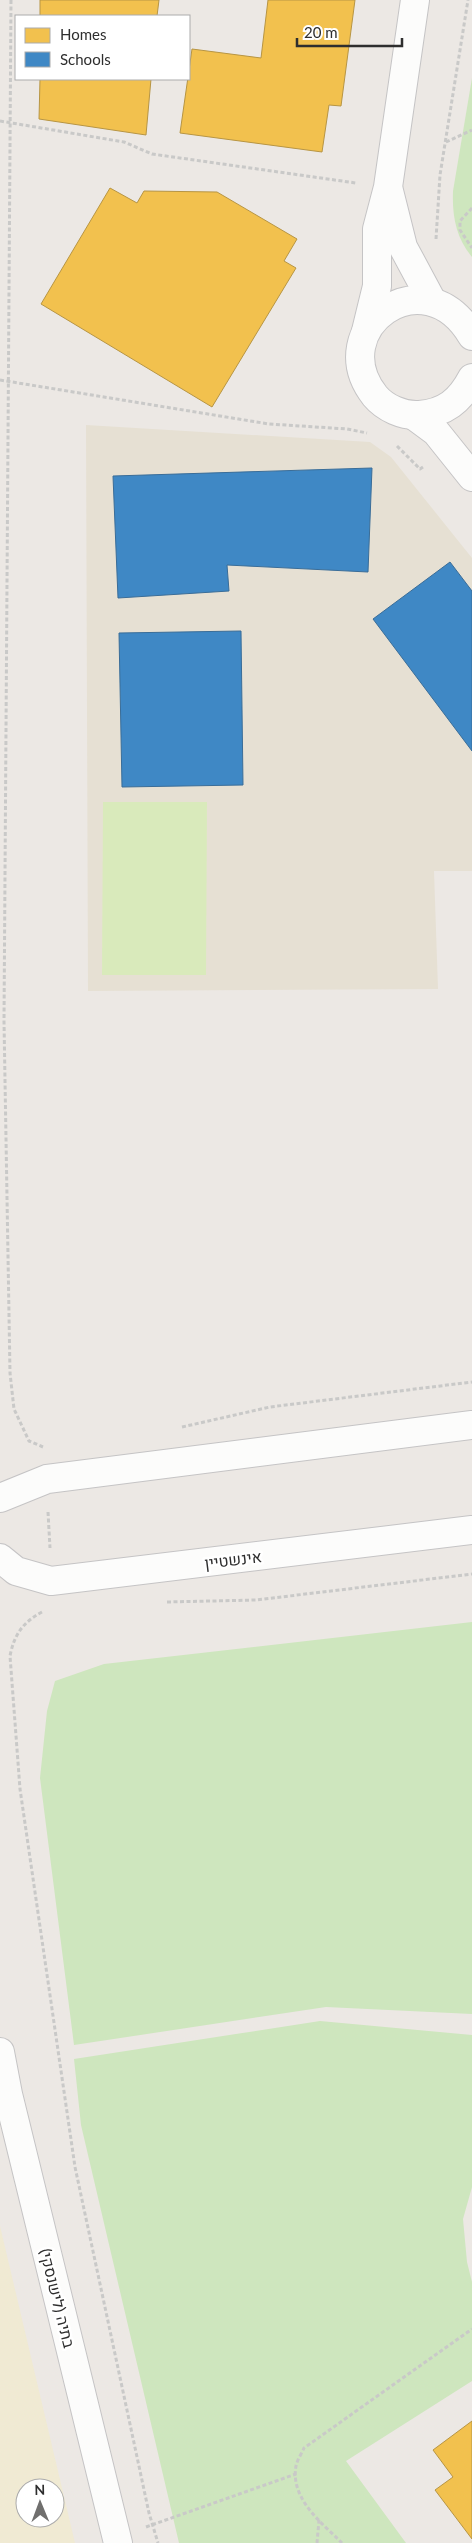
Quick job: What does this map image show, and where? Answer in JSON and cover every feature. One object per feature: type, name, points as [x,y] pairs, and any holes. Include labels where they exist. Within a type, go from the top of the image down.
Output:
[{"type":"street","points":[[415,0],[388,187],[377,229],[377,286],[360,348],[361,368],[367,386],[379,401],[395,411],[413,415],[433,414],[450,406],[464,393],[472,378]]},
{"type":"street","points":[[388,187],[403,248],[432,301]]},
{"type":"street","points":[[366,331],[378,315],[394,304],[412,299],[432,301],[449,308],[464,321],[472,336]]},
{"type":"street","points":[[413,415],[436,432],[472,477]]},
{"type":"street","points":[[0,1498],[47,1479],[472,1425]]},
{"type":"street","name":"אינשטיין","points":[[0,1558],[16,1571],[51,1581],[472,1530]]},
{"type":"street","name":"בתיה (לישנסקי)","points":[[0,2052],[8,2094],[118,2540]]},
{"type":"path","points":[[11,0],[4,1021],[10,1373],[14,1409],[29,1441],[46,1448],[52,1606],[28,1619],[14,1639],[10,1656],[20,1789],[75,2168],[158,2543]]},
{"type":"path","points":[[439,247],[436,238],[445,142],[468,0]]},
{"type":"path","points":[[0,121],[124,142],[152,154],[326,178]]},
{"type":"path","points":[[445,142],[472,130]]},
{"type":"path","points":[[472,208],[460,221],[460,230],[472,248]]},
{"type":"path","points":[[0,380],[270,424],[347,429],[372,434]]},
{"type":"path","points":[[395,444],[420,469],[452,450]]},
{"type":"path","points":[[173,1429],[270,1407],[472,1382]]},
{"type":"path","points":[[159,1602],[256,1600],[472,1574]]},
{"type":"path","points":[[342,2543],[307,2508],[298,2486],[296,2465],[304,2448],[472,2329]]},
{"type":"path","points":[[118,2540],[153,2525],[296,2474]]},
{"type":"path","points":[[317,2543],[320,2520]]},
{"type":"shaded area","points":[[86,425],[370,442],[391,457],[472,558],[472,871],[434,871],[438,989],[88,991]]},
{"type":"green space","points":[[472,78],[472,257],[462,242],[456,226],[453,191]]},
{"type":"green space","points":[[103,802],[207,802],[206,975],[102,975]]},
{"type":"green space","points":[[472,1622],[472,2014],[326,2007],[74,2045],[40,1778],[47,1711],[55,1681],[104,1664]]},
{"type":"green space","points":[[320,2021],[472,2035],[472,2187],[463,2219],[467,2262],[472,2282],[472,2381],[346,2461],[406,2543],[179,2543],[81,2125],[74,2059]]},
{"type":"sand","points":[[0,2226],[60,2478],[15,2478],[15,2528],[65,2528],[65,2501],[75,2543],[0,2543]]},
{"type":"building: Homes","points":[[40,0],[159,0],[157,15],[40,15]]},
{"type":"building: Homes","points":[[268,0],[355,0],[341,106],[329,105],[322,152],[180,133],[188,80],[190,80],[192,49],[261,58]]},
{"type":"building: Homes","points":[[40,80],[151,80],[146,135],[39,119]]},
{"type":"building: Homes","points":[[110,188],[137,203],[144,191],[217,192],[297,239],[284,261],[296,268],[212,407],[41,304]]},
{"type":"building: Homes","points":[[472,2421],[472,2539],[435,2490],[453,2477],[433,2450]]},
{"type":"building: Schools","points":[[372,468],[368,572],[227,565],[229,591],[118,598],[113,476]]},
{"type":"building: Schools","points":[[450,562],[472,591],[472,751],[373,619]]},
{"type":"building: Schools","points":[[241,631],[243,785],[122,787],[119,633]]}]
